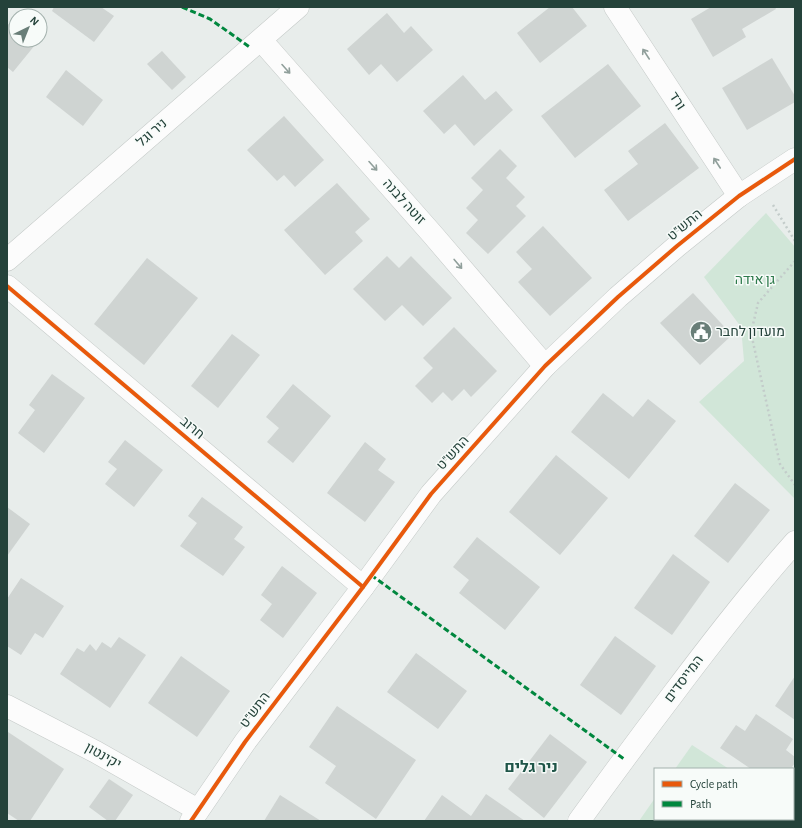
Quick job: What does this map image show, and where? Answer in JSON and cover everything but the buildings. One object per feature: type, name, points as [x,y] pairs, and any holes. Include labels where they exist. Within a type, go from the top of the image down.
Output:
[{"type":"street","name":"ניר וגל","points":[[7,260],[298,7]]},
{"type":"street","name":"ורד","points":[[615,7],[738,196]]},
{"type":"street","name":"זוטה לבנה","points":[[260,40],[433,235],[545,366]]},
{"type":"street","name":"התש\"ט","points":[[195,816],[245,742],[363,587],[431,494],[545,366],[618,297],[738,196],[795,160]]},
{"type":"street","name":"חרוב","points":[[7,286],[363,587]]},
{"type":"street","name":"המייסדים","points":[[579,821],[706,650],[771,569],[795,542]]},
{"type":"street","name":"יקינטון","points":[[7,706],[96,752],[195,816]]},
{"type":"path","points":[[759,183],[795,241]]},
{"type":"path","points":[[795,261],[758,302],[751,333],[780,464],[795,485]]},
{"type":"green space","name":"גן אידה","points":[[766,213],[795,247],[795,499],[699,402],[744,361],[741,327],[704,277]]},
{"type":"green space","points":[[692,745],[727,768],[676,768]]},
{"type":"green space","points":[[654,799],[654,820],[783,820],[782,821],[639,821]]},
{"type":"marked path","points":[[182,7],[210,19],[251,48]]},
{"type":"marked path","points":[[371,575],[624,759]]},
{"type":"cycle path","points":[[191,821],[245,742],[363,587],[431,494],[545,366],[618,297],[677,246],[739,196],[795,159]]},
{"type":"cycle path","points":[[7,286],[363,587]]},
{"type":"place","name":"מועדון לחבר","points":[[701,332]]},
{"type":"district","name":"ניר גלים","points":[[531,767]]}]
